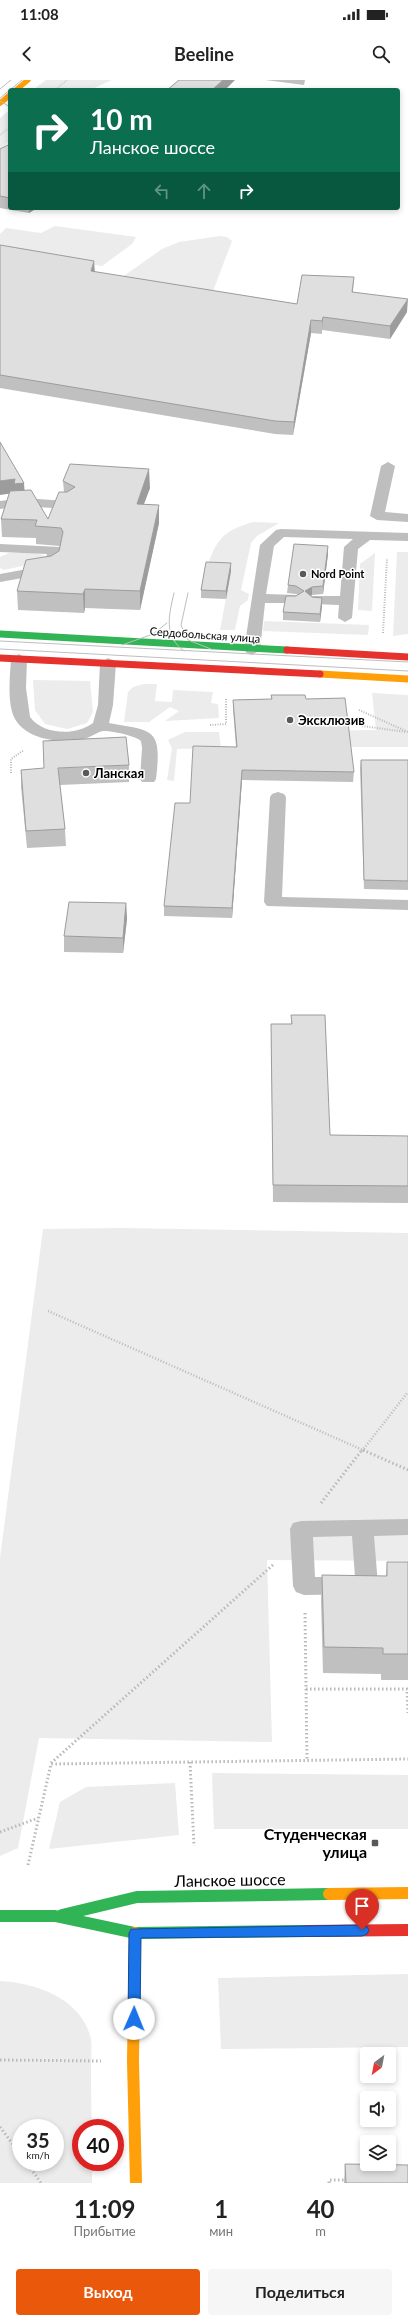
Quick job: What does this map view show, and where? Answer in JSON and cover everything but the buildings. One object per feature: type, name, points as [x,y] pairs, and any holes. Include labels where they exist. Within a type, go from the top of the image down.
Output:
[{"type":"main road","points":[[18,88],[28,80]]},
{"type":"main road","points":[[0,103],[8,97]]},
{"type":"main road","name":"Сердобольская улица","points":[[0,634],[252,650],[408,657]]},
{"type":"main road","points":[[0,658],[408,679]]},
{"type":"main road","name":"Ланское шоссе","points":[[56,1916],[138,1897],[408,1893]]},
{"type":"main road","name":"Ланское шоссе","points":[[0,1916],[56,1916],[135,1933],[408,1930]]},
{"type":"main road","points":[[135,1933],[133,2061],[136,2183]]},
{"type":"lane","points":[[388,466],[377,516],[408,518]]},
{"type":"lane","points":[[0,505],[23,502],[67,505]]},
{"type":"lane","points":[[252,650],[258,598],[267,545],[281,532],[408,538]]},
{"type":"lane","points":[[345,618],[345,601],[351,547],[367,536]]},
{"type":"lane","points":[[0,548],[56,550],[51,568],[0,578]]},
{"type":"lane","points":[[258,598],[295,599]]},
{"type":"lane","points":[[313,600],[345,601]]},
{"type":"lane","points":[[19,659],[17,672],[22,718],[30,726],[62,736],[81,736],[92,733],[99,726],[105,714],[105,676],[108,663]]},
{"type":"lane","points":[[99,726],[143,733],[151,742],[152,751],[148,780]]},
{"type":"lane","points":[[278,797],[273,902],[408,905]]},
{"type":"lane","points":[[362,1528],[367,1585],[304,1586],[301,1534],[362,1528],[408,1527]]},
{"type":"path","points":[[57,88],[67,80]]},
{"type":"path","points":[[0,135],[8,129]]},
{"type":"path","points":[[383,639],[388,537]]},
{"type":"path","points":[[210,725],[226,724],[226,699]]},
{"type":"path","points":[[360,710],[408,732]]},
{"type":"path","points":[[362,726],[408,732]]},
{"type":"path","points":[[12,773],[11,759],[24,750]]},
{"type":"path","points":[[48,1311],[362,1451],[408,1470]]},
{"type":"path","points":[[28,1865],[51,1764],[301,1534],[362,1451],[408,1392]]},
{"type":"path","points":[[304,1586],[307,1761]]},
{"type":"path","points":[[306,1689],[407,1689],[408,1713]]},
{"type":"path","points":[[51,1764],[408,1759]]},
{"type":"path","points":[[190,1762],[194,1846]]},
{"type":"path","points":[[0,1832],[39,1818]]},
{"type":"path","points":[[0,2060],[102,2061]]},
{"type":"path","points":[[0,2126],[12,2143]]},
{"type":"path","points":[[32,2171],[41,2183]]},
{"type":"path","points":[[329,2183],[329,2180],[353,2180]]},
{"type":"shaded area","points":[[46,80],[112,80],[94,88],[36,88]]},
{"type":"shaded area","points":[[8,112],[8,143],[0,149],[0,118]]},
{"type":"shaded area","points":[[55,226],[136,237],[132,244],[102,266],[0,251],[0,234],[6,228],[41,233]]},
{"type":"shaded area","points":[[220,236],[227,237],[232,241],[213,291],[121,278],[162,249],[179,242]]},
{"type":"shaded area","points":[[253,522],[279,523],[257,536],[251,543],[241,590],[249,594],[248,600],[240,606],[235,630],[220,630],[231,571],[206,570],[213,551],[222,538],[234,529]]},
{"type":"shaded area","points":[[397,552],[408,552],[408,634],[393,636]]},
{"type":"shaded area","points":[[9,553],[35,553],[48,558],[41,562],[4,570],[0,568],[0,557]]},
{"type":"shaded area","points":[[375,553],[372,611],[358,610],[360,564]]},
{"type":"shaded area","points":[[264,621],[369,625],[368,635],[263,631]]},
{"type":"shaded area","points":[[33,680],[90,681],[93,712],[87,723],[67,729],[45,724],[35,710]]},
{"type":"shaded area","points":[[144,684],[157,684],[155,701],[172,702],[173,690],[213,692],[211,703],[218,704],[219,718],[165,721],[179,711],[170,707],[149,722],[124,722],[128,692],[133,687]]},
{"type":"shaded area","points":[[372,693],[408,695],[408,747],[237,747],[308,731],[376,730]]},
{"type":"shaded area","points":[[185,732],[219,732],[221,748],[177,749],[174,781],[167,780],[172,748],[168,740]]},
{"type":"shaded area","points":[[122,1228],[408,1233],[408,1561],[267,1560],[272,1742],[39,1738],[18,1848],[0,1856],[0,1558],[43,1229]]},
{"type":"shaded area","points":[[212,1773],[408,1775],[408,1829],[214,1829]]},
{"type":"shaded area","points":[[175,1783],[179,1835],[49,1849],[60,1802],[86,1787]]},
{"type":"shaded area","points":[[408,1974],[408,2047],[221,2049],[218,1978]]},
{"type":"shaded area","points":[[0,1981],[29,1985],[56,1996],[78,2013],[86,2025],[91,2039],[92,2119],[72,2119],[72,2171],[92,2171],[92,2183],[0,2183]]},
{"type":"tram line","points":[[0,89],[11,80]]},
{"type":"tram line","points":[[12,88],[22,80]]},
{"type":"tram line","points":[[0,98],[8,91]]},
{"type":"tram line","points":[[0,101],[8,106]]},
{"type":"tram line","points":[[174,593],[169,617],[170,632],[177,645],[183,650]]},
{"type":"tram line","points":[[188,593],[181,625],[188,640],[211,649]]},
{"type":"tram line","points":[[122,645],[153,634],[167,623]]},
{"type":"tram line","points":[[0,641],[183,650]]},
{"type":"tram line","points":[[0,649],[408,671]]},
{"type":"tram line","points":[[183,650],[408,662]]},
{"type":"traffic: fast","points":[[0,634],[287,650]]},
{"type":"traffic: fast","points":[[62,1915],[137,1897],[329,1894]]},
{"type":"traffic: fast","points":[[0,1916],[55,1916],[135,1933],[306,1931]]},
{"type":"traffic: slow","points":[[18,88],[28,80]]},
{"type":"traffic: slow","points":[[0,103],[8,97]]},
{"type":"traffic: slow","points":[[320,674],[408,679]]},
{"type":"traffic: slow","points":[[329,1894],[408,1893]]},
{"type":"traffic: slow","points":[[135,1933],[133,2061],[136,2183]]},
{"type":"traffic: jam","points":[[287,650],[408,657]]},
{"type":"traffic: jam","points":[[0,658],[320,674]]},
{"type":"traffic: jam","points":[[306,1931],[408,1930]]},
{"type":"place","name":"Nord Point","points":[[303,574]]},
{"type":"place","name":"Эксклюзив","points":[[290,720]]},
{"type":"place","name":"Ланская","points":[[86,773]]},
{"type":"place","name":"Студенческая улица","points":[[375,1843]]},
{"type":"route","points":[[134,2019],[135,1933],[362,1930]]}]
